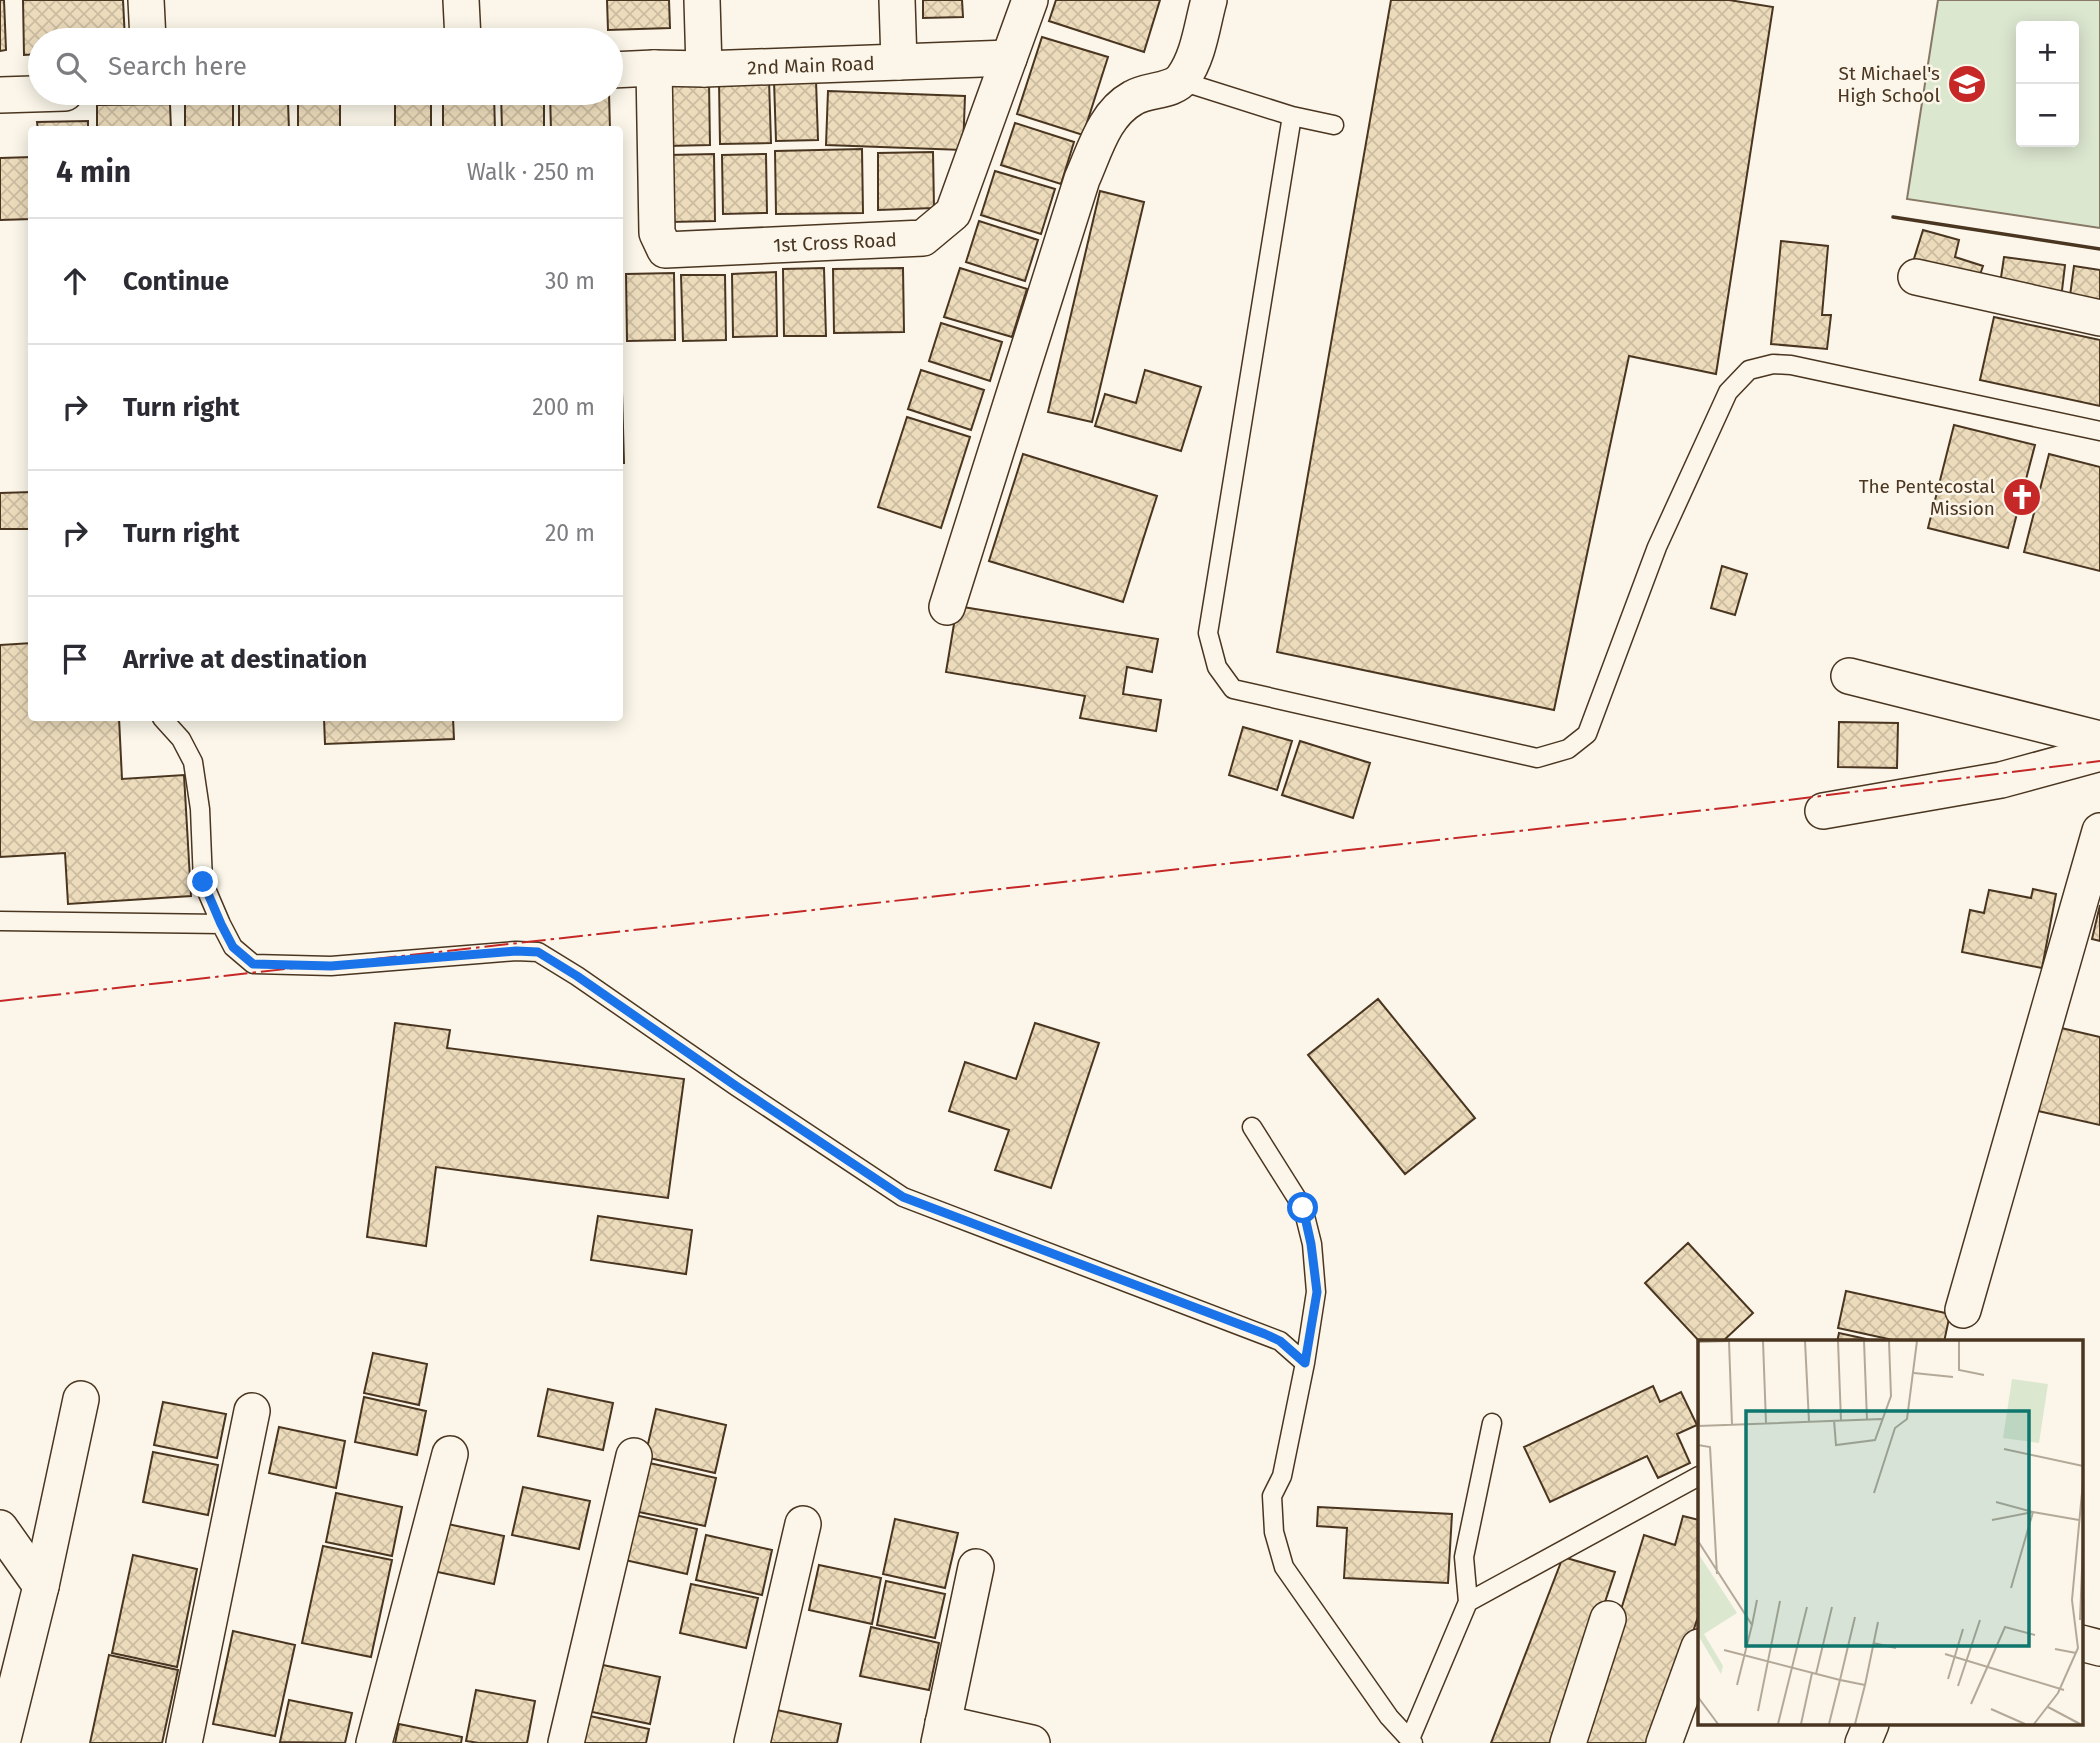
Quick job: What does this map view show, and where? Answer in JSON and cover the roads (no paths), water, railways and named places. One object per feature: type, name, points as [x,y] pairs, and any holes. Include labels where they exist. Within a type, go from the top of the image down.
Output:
[{"type":"street","points":[[146,0],[147,28]]},
{"type":"street","points":[[461,0],[462,28]]},
{"type":"street","points":[[702,0],[704,69]]},
{"type":"street","points":[[897,0],[900,62]]},
{"type":"street","name":"1st Cross Road","points":[[654,68],[657,233],[665,250],[923,237],[953,213],[1030,0]]},
{"type":"street","points":[[947,607],[1082,179],[1106,122],[1134,97],[1181,81],[1193,61],[1209,0]]},
{"type":"street","name":"2nd Main Road","points":[[623,69],[1009,58]]},
{"type":"street","points":[[0,95],[28,94]]},
{"type":"street","points":[[1916,277],[2100,318]]},
{"type":"street","points":[[1849,676],[2100,739]]},
{"type":"street","points":[[1823,811],[2001,780],[2100,753]]},
{"type":"street","points":[[1963,1310],[2100,831]]},
{"type":"street","points":[[2,1743],[41,1586],[81,1399]]},
{"type":"street","points":[[184,1743],[253,1411]]},
{"type":"street","points":[[374,1743],[450,1454]]},
{"type":"street","points":[[566,1743],[634,1456]]},
{"type":"street","points":[[752,1743],[803,1524]]},
{"type":"street","points":[[0,1528],[41,1586]]},
{"type":"street","points":[[976,1567],[941,1733],[1032,1743]]},
{"type":"street","points":[[1569,1743],[1608,1619]]},
{"type":"street","points":[[2082,1643],[2100,1648]]},
{"type":"street","points":[[1664,1743],[1698,1650]]},
{"type":"street","points":[[1863,1743],[1870,1726]]},
{"type":"lane","points":[[1181,81],[1292,116],[1334,125]]},
{"type":"lane","points":[[1292,116],[1208,633],[1217,667],[1233,689],[1537,758],[1568,749],[1587,734],[1657,547],[1728,392],[1749,370],[1773,364],[1791,365],[2100,431]]},
{"type":"lane","points":[[165,721],[181,739],[193,762],[200,809],[203,882],[233,947],[253,964],[331,966],[516,951],[538,952],[903,1197],[1265,1334],[1280,1341],[1305,1363]]},
{"type":"lane","points":[[0,920],[221,924]]},
{"type":"lane","points":[[1252,1127],[1303,1208],[1317,1292],[1300,1394],[1282,1476],[1272,1496],[1274,1532],[1284,1567],[1389,1717],[1412,1741],[1468,1602],[1464,1557],[1492,1423]]},
{"type":"lane","points":[[1468,1602],[1698,1477]]},
{"type":"place","name":"St Michael's High School","points":[[1967,84]]},
{"type":"place","name":"The Pentecostal Mission","points":[[2022,497]]}]
